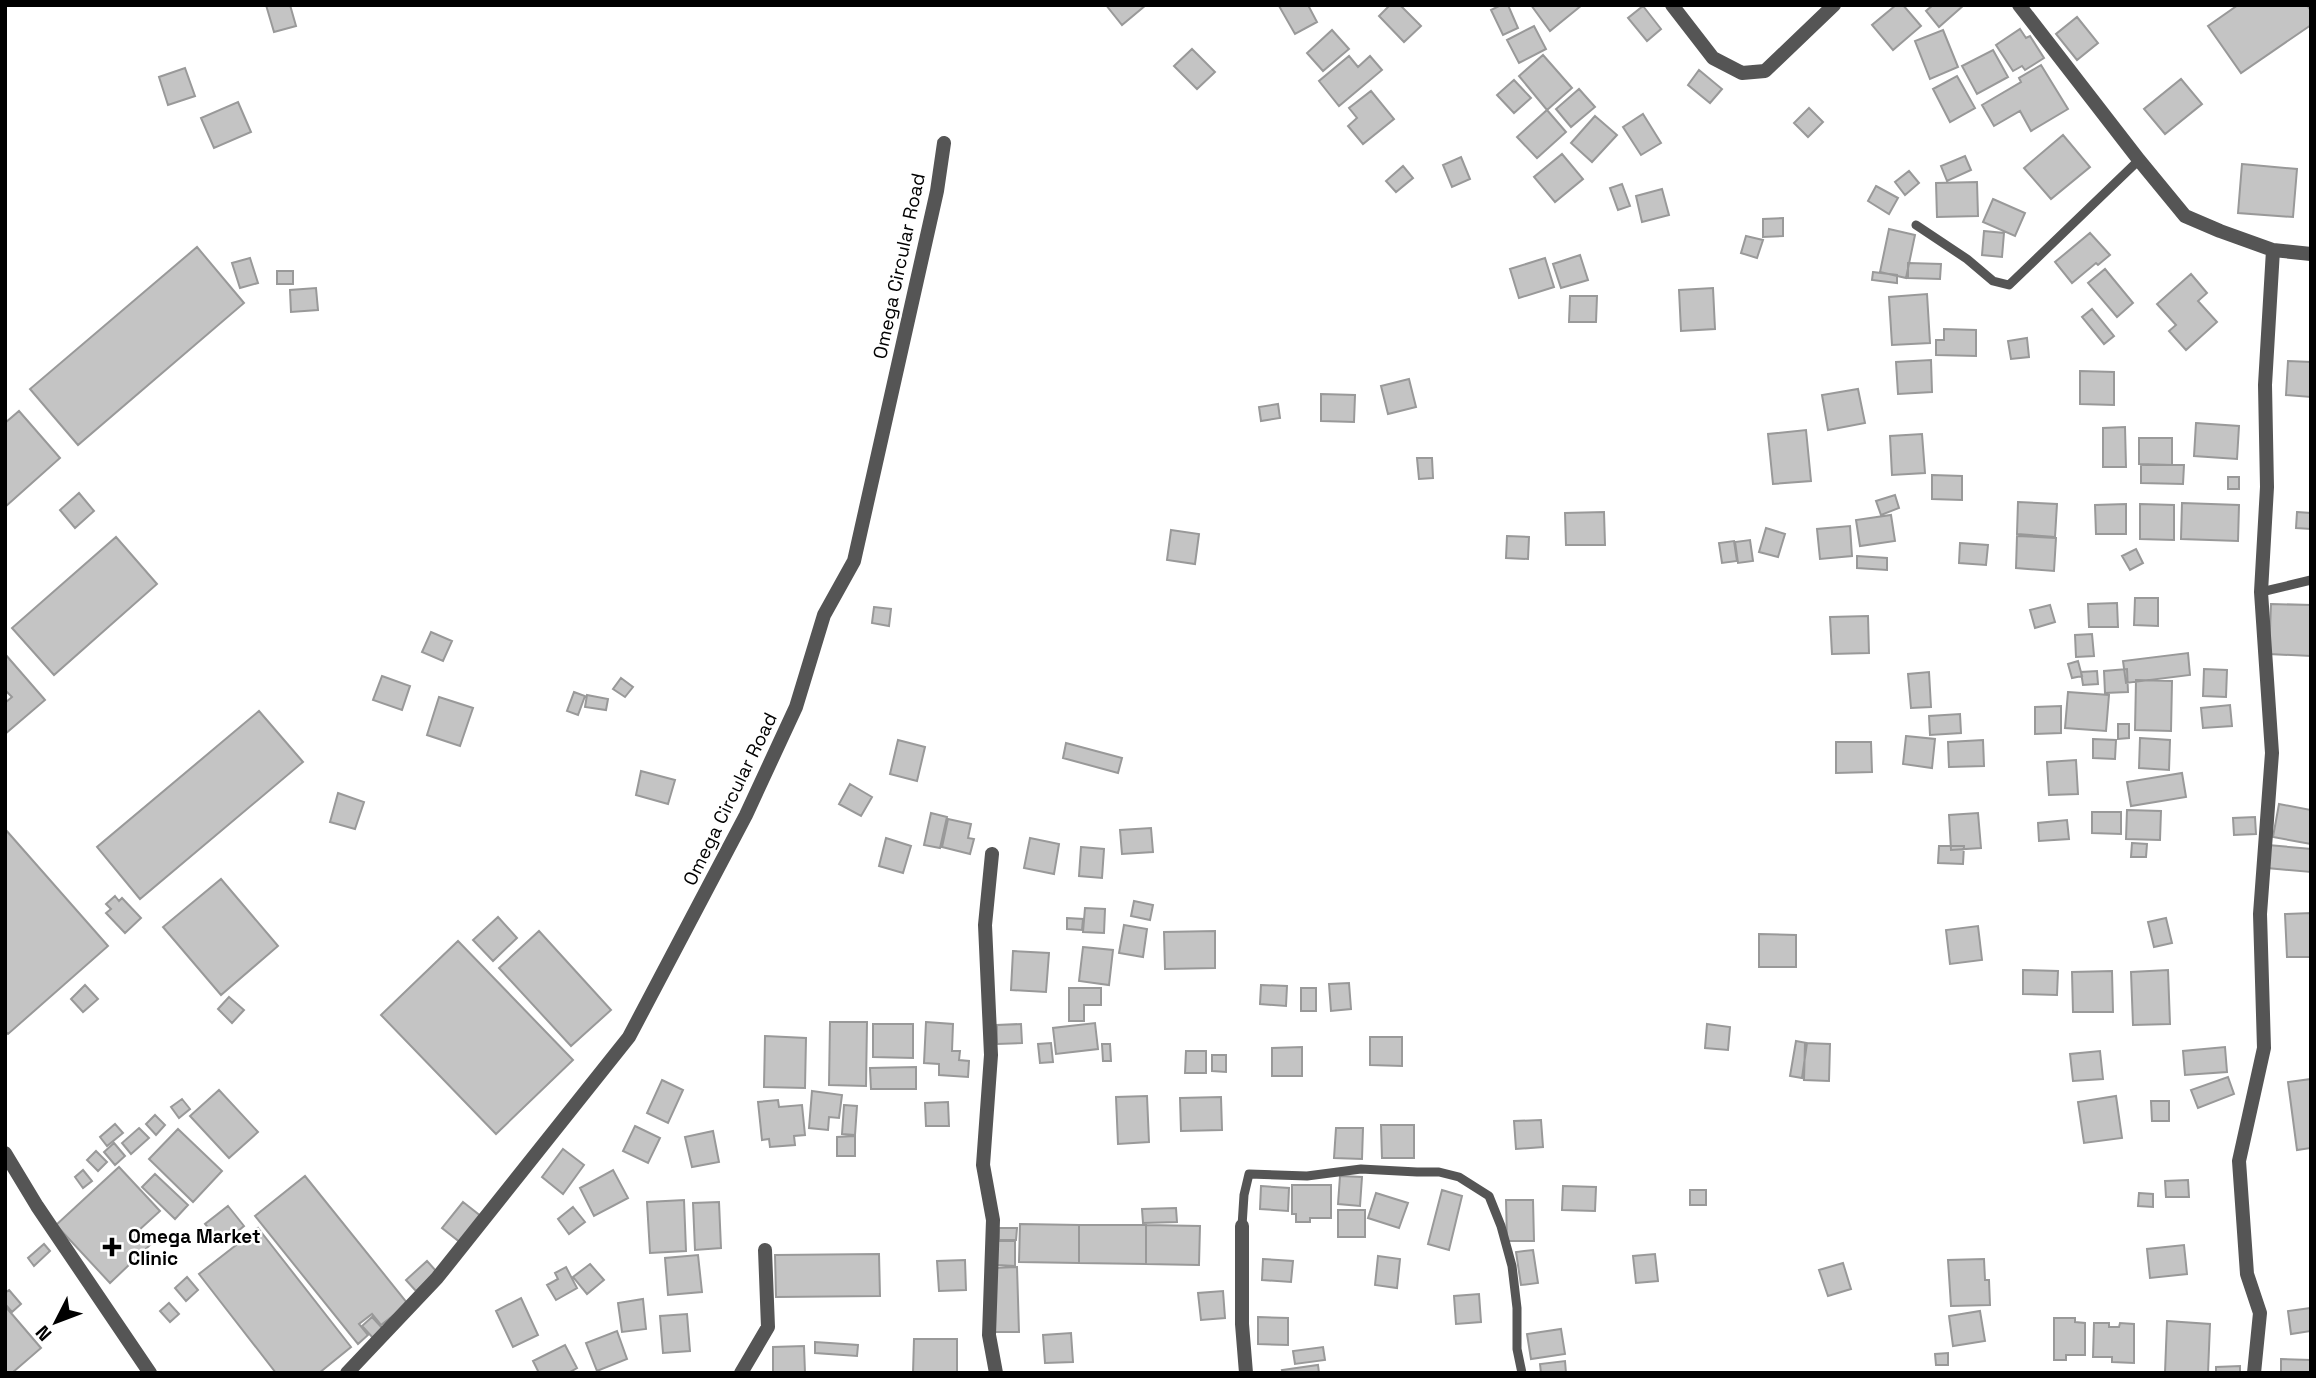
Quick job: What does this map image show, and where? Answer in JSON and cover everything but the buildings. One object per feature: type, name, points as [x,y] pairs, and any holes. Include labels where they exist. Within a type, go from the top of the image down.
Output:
[{"type":"street","points":[[1672,5],[1713,58],[1742,73],[1765,71],[1833,5]]},
{"type":"street","points":[[2019,5],[2185,216],[2273,250],[2311,254]]},
{"type":"street","name":"Omega Circular Road","points":[[347,1373],[437,1278],[629,1037],[746,815],[796,707],[824,615],[855,561],[934,205],[944,143]]},
{"type":"street","points":[[2254,1373],[2260,1313],[2247,1275],[2239,1161],[2264,1048],[2260,914],[2272,753],[2261,592],[2267,487],[2265,384],[2273,250]]},
{"type":"street","points":[[992,854],[985,925],[991,1055],[983,1165],[993,1220],[989,1335],[996,1373]]},
{"type":"street","points":[[5,1153],[37,1206],[150,1373]]},
{"type":"street","points":[[1242,1226],[1242,1324],[1246,1373]]},
{"type":"street","points":[[741,1373],[768,1327],[765,1250]]},
{"type":"lane","points":[[1916,225],[1967,259],[1993,281],[2009,285],[2139,160]]},
{"type":"lane","points":[[2261,592],[2311,580]]},
{"type":"lane","points":[[1242,1226],[1244,1195],[1249,1174],[1307,1176],[1361,1168],[1439,1172],[1460,1177],[1489,1196],[1501,1226],[1512,1266],[1517,1308],[1517,1349],[1522,1373]]},
{"type":"place","name":"Omega Market Clinic","points":[[112,1247]]}]
